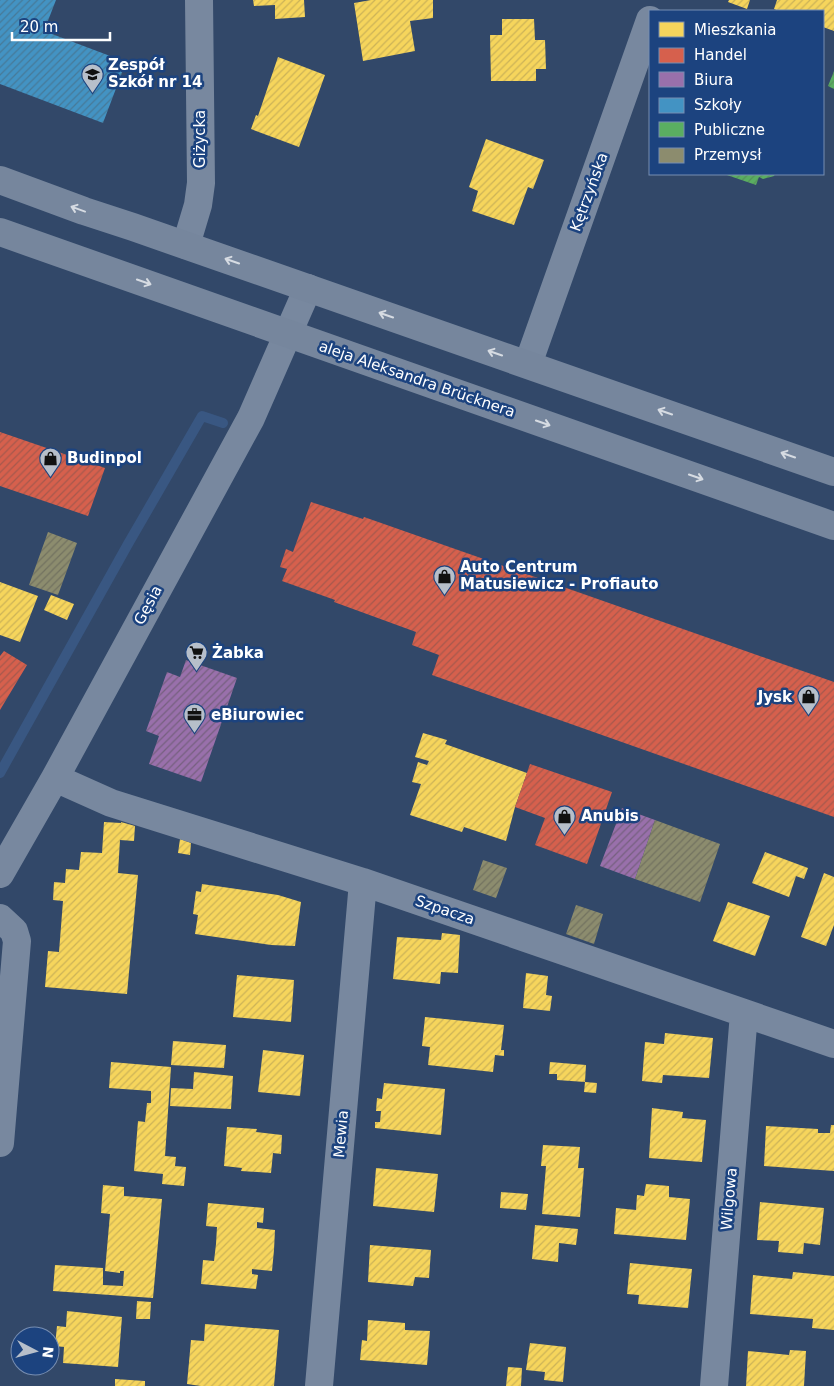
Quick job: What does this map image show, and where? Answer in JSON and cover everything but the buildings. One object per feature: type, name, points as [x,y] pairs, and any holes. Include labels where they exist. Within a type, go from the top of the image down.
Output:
[{"type":"main road","points":[[0,180],[84,211],[834,472]]},
{"type":"main road","name":"aleja Aleksandra Brücknera","points":[[0,232],[834,526]]},
{"type":"street","name":"Giżycka","points":[[186,245],[198,206],[201,182],[199,0]]},
{"type":"street","name":"Kętrzyńska","points":[[528,364],[649,23]]},
{"type":"street","name":"Gęsia","points":[[0,874],[55,778],[251,418],[308,288]]},
{"type":"street","name":"Szpacza","points":[[55,778],[111,803],[363,882],[834,1044]]},
{"type":"street","name":"Mewia","points":[[319,1386],[363,882]]},
{"type":"street","points":[[0,918],[14,931],[17,941],[0,1143]]},
{"type":"street","name":"Wilgowa","points":[[714,1386],[744,1012]]},
{"type":"waterway","points":[[0,773],[202,416],[223,423]]},
{"type":"place","name":"Zespół Szkół nr 14","points":[[92,93]]},
{"type":"place","name":"Budinpol","points":[[51,477]]},
{"type":"place","name":"Auto Centrum Matusiewicz - Profiauto","points":[[444,595]]},
{"type":"place","name":"Żabka","points":[[196,672]]},
{"type":"place","name":"Jysk","points":[[808,716]]},
{"type":"place","name":"eBiurowiec","points":[[195,734]]},
{"type":"place","name":"Anubis","points":[[565,835]]}]
